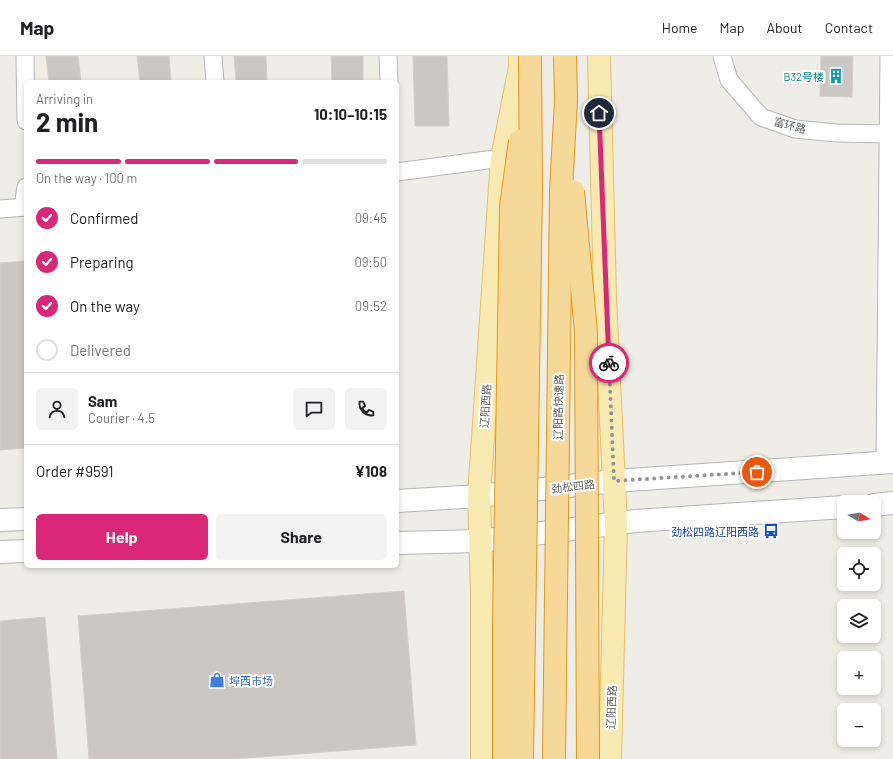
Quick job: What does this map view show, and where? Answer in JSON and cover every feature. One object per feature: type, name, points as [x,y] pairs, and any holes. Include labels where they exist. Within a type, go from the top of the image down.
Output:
[{"type":"highway","name":"辽阳路快速路","points":[[554,759],[561,190],[566,100],[565,56]]},
{"type":"highway","points":[[504,759],[504,623],[511,207],[527,62]]},
{"type":"highway","points":[[522,759],[531,188],[527,62]]},
{"type":"highway","points":[[566,100],[586,332],[588,759]]},
{"type":"main road","name":"辽阳西路","points":[[599,56],[605,298],[613,434],[616,524],[610,759]]},
{"type":"main road","name":"辽阳西路","points":[[482,759],[479,496],[502,158],[520,67],[527,62]]},
{"type":"street","points":[[25,56],[25,80]]},
{"type":"street","points":[[213,56],[215,80]]},
{"type":"street","points":[[388,56],[389,80]]},
{"type":"street","name":"富环路","points":[[722,56],[729,80],[761,116],[795,129],[836,133],[890,134]]},
{"type":"street","points":[[889,56],[889,463]]},
{"type":"street","points":[[399,172],[502,158]]},
{"type":"street","points":[[0,209],[24,207]]},
{"type":"street","name":"劲松四路","points":[[399,501],[479,496],[614,481],[889,463]]},
{"type":"street","points":[[881,505],[893,504]]},
{"type":"street","points":[[399,543],[480,541],[616,524],[837,508]]},
{"type":"street","points":[[0,520],[24,519]]},
{"type":"street","points":[[0,552],[24,551]]},
{"type":"building","points":[[46,56],[78,56],[81,80],[49,80]]},
{"type":"building","points":[[137,56],[169,56],[171,80],[140,80]]},
{"type":"building","points":[[234,56],[266,56],[267,80],[236,80]]},
{"type":"building","points":[[331,56],[363,56],[363,80],[332,80]]},
{"type":"building","points":[[413,56],[447,56],[449,126],[415,126]]},
{"type":"building","name":"B32号楼","points":[[821,56],[853,56],[852,97],[820,96]]},
{"type":"building","points":[[24,261],[24,448],[0,450],[0,263]]},
{"type":"building","name":"埠西市场","points":[[404,591],[416,745],[234,759],[89,759],[78,616]]},
{"type":"building","points":[[45,617],[57,759],[0,759],[0,621]]},
{"type":"way so far","points":[[609,363],[614,481],[757,472]]},
{"type":"place","name":"B32号楼","points":[[836,76]]},
{"type":"place","name":"劲松四路辽阳西路","points":[[771,531]]},
{"type":"place","name":"埠西市场","points":[[217,680]]},
{"type":"route","points":[[599,113],[605,298],[609,363]]}]
